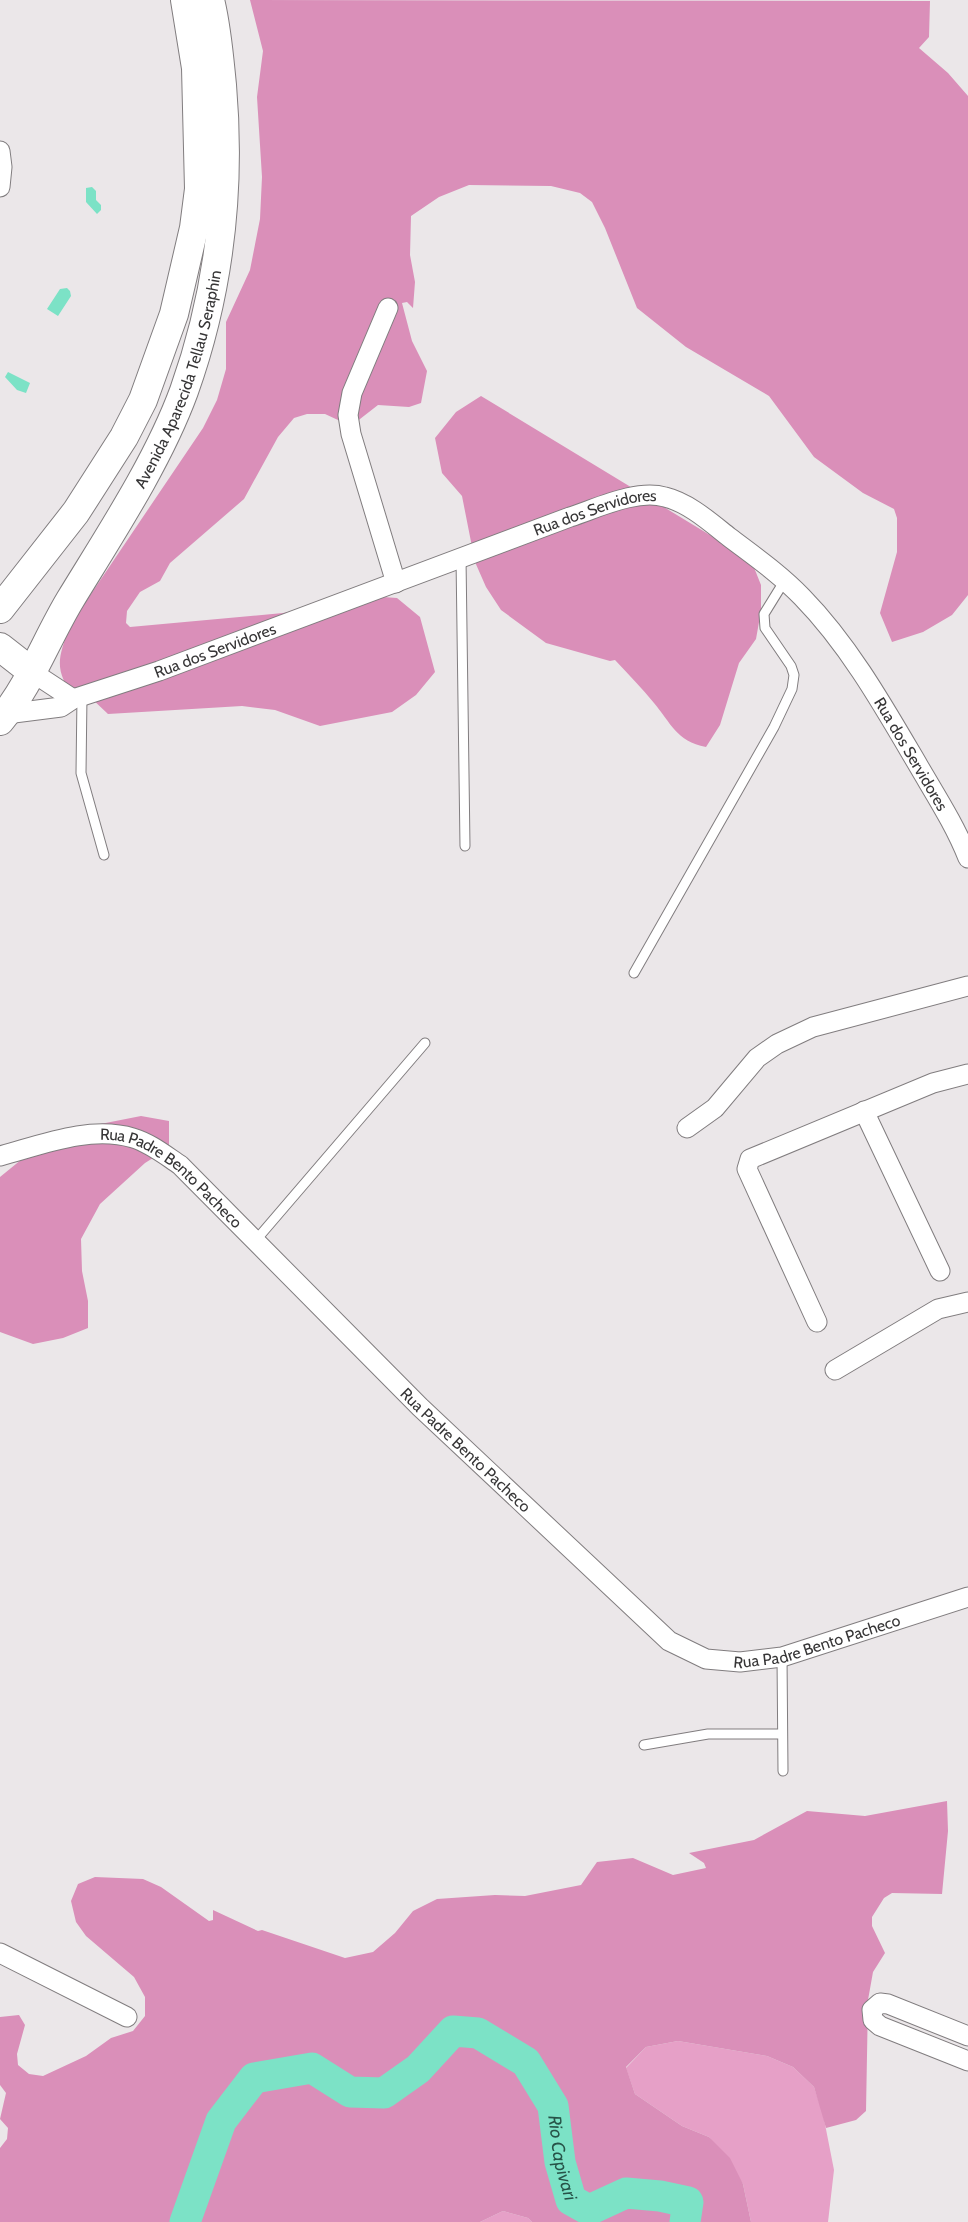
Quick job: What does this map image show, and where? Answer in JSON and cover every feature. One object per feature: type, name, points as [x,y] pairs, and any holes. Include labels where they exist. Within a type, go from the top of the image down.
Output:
[{"type":"main road","name":"Avenida Aparecida Tellau Seraphin","points":[[0,609],[76,512],[120,445],[143,400],[174,314],[194,228],[199,189],[200,145],[196,68],[185,0]]},
{"type":"main road","name":"Avenida Aparecida Tellau Seraphin","points":[[2,715],[22,691],[54,628],[154,456],[183,393],[204,326],[216,277],[222,220],[226,125],[217,26],[210,0]]},
{"type":"main road","points":[[0,647],[32,672]]},
{"type":"street","points":[[0,152],[2,167],[0,187]]},
{"type":"street","points":[[388,308],[352,393],[348,415],[351,434],[396,582]]},
{"type":"street","name":"Rua dos Servidores","points":[[2,715],[61,707],[78,697],[159,671],[570,517],[648,495],[664,496],[677,501],[698,514],[785,580],[832,633],[861,673],[957,831],[968,858]]},
{"type":"street","points":[[32,672],[78,697]]},
{"type":"street","points":[[686,1128],[715,1108],[757,1058],[777,1044],[813,1027],[968,986]]},
{"type":"street","points":[[817,1322],[747,1169],[750,1159],[933,1083],[968,1074]]},
{"type":"street","points":[[864,1111],[940,1271]]},
{"type":"street","name":"Rua Padre Bento Pacheco","points":[[0,1156],[81,1136],[104,1134],[132,1138],[154,1148],[180,1164],[420,1407],[669,1641],[706,1659],[740,1662],[782,1658],[968,1597]]},
{"type":"street","points":[[835,1370],[938,1310],[968,1302]]},
{"type":"street","points":[[0,1953],[127,2017]]},
{"type":"street","points":[[968,2036],[888,2004],[880,2003],[872,2010],[873,2020],[880,2026],[968,2061]]},
{"type":"lane","points":[[461,558],[465,846]]},
{"type":"lane","points":[[634,973],[774,727],[792,690],[794,675],[791,666],[766,628],[764,614],[785,580]]},
{"type":"lane","points":[[78,697],[81,773],[104,855]]},
{"type":"lane","points":[[256,1240],[425,1044]]},
{"type":"lane","points":[[782,1658],[782,1771]]},
{"type":"lane","points":[[644,1745],[708,1734],[782,1734]]},
{"type":"shaded area","points":[[250,0],[930,1],[929,37],[919,48],[948,73],[968,96],[968,595],[952,615],[923,632],[892,642],[880,613],[897,552],[897,518],[894,509],[863,493],[814,457],[769,396],[686,347],[637,308],[605,228],[592,202],[580,193],[551,186],[469,185],[439,197],[411,216],[410,255],[415,282],[413,308],[407,302],[402,303],[412,341],[427,371],[421,403],[409,407],[378,405],[351,426],[325,414],[307,414],[294,418],[278,437],[244,499],[170,563],[160,581],[140,592],[127,611],[126,623],[130,627],[283,613],[369,596],[397,598],[420,617],[435,672],[416,695],[392,712],[320,726],[275,710],[242,706],[108,714],[90,697],[76,702],[64,681],[60,665],[62,648],[70,625],[203,428],[217,400],[226,369],[226,322],[250,270],[260,219],[262,177],[257,97],[263,51]]},
{"type":"shaded area","points":[[92,187],[96,191],[96,200],[101,205],[101,210],[97,214],[86,202],[86,188]]},
{"type":"shaded area","points":[[67,288],[71,296],[58,316],[47,309],[60,289]]},
{"type":"shaded area","points":[[8,372],[30,383],[26,393],[17,390],[5,377]]},
{"type":"shaded area","points":[[481,396],[751,560],[761,585],[761,611],[756,639],[739,663],[720,725],[706,747],[681,736],[615,660],[610,661],[546,643],[501,610],[486,587],[475,562],[462,496],[442,473],[435,438],[456,412]]},
{"type":"shaded area","points":[[141,1116],[169,1121],[169,1148],[145,1163],[100,1204],[81,1239],[82,1271],[88,1301],[88,1328],[63,1338],[33,1344],[0,1332],[0,1177],[27,1155],[75,1129]]},
{"type":"shaded area","points":[[947,1801],[948,1831],[942,1894],[892,1893],[884,1898],[872,1917],[872,1926],[885,1953],[873,1972],[868,2000],[866,2111],[856,2120],[826,2128],[814,2087],[793,2067],[767,2056],[678,2041],[646,2047],[626,2067],[635,2094],[682,2126],[709,2137],[730,2158],[743,2184],[751,2222],[532,2222],[528,2218],[503,2211],[480,2222],[0,2222],[0,2148],[7,2139],[8,2128],[0,2119],[6,2093],[0,2085],[0,2017],[19,2015],[25,2025],[17,2054],[18,2065],[29,2074],[43,2076],[86,2056],[111,2038],[133,2031],[145,2016],[145,1997],[134,1977],[86,1936],[76,1922],[71,1901],[78,1884],[95,1877],[143,1879],[161,1887],[209,1921],[213,1920],[213,1910],[258,1931],[262,1930],[345,1958],[373,1952],[395,1933],[413,1911],[437,1899],[495,1895],[525,1896],[581,1885],[597,1862],[633,1858],[673,1875],[706,1868],[704,1863],[689,1853],[754,1840],[807,1811],[865,1816]]},
{"type":"shaded area","points":[[678,2041],[767,2056],[793,2067],[814,2087],[823,2114],[834,2170],[828,2222],[751,2222],[743,2184],[709,2137],[682,2126],[635,2094],[626,2068],[646,2047]]},
{"type":"shaded area","points":[[503,2211],[528,2218],[532,2222],[480,2222]]},
{"type":"waterway","name":"Rio Capivari","points":[[185,2222],[221,2121],[254,2078],[312,2068],[350,2092],[384,2093],[418,2069],[453,2031],[478,2033],[526,2062],[553,2106],[560,2162],[571,2200],[589,2210],[626,2193],[660,2196],[688,2202],[685,2222]]}]
